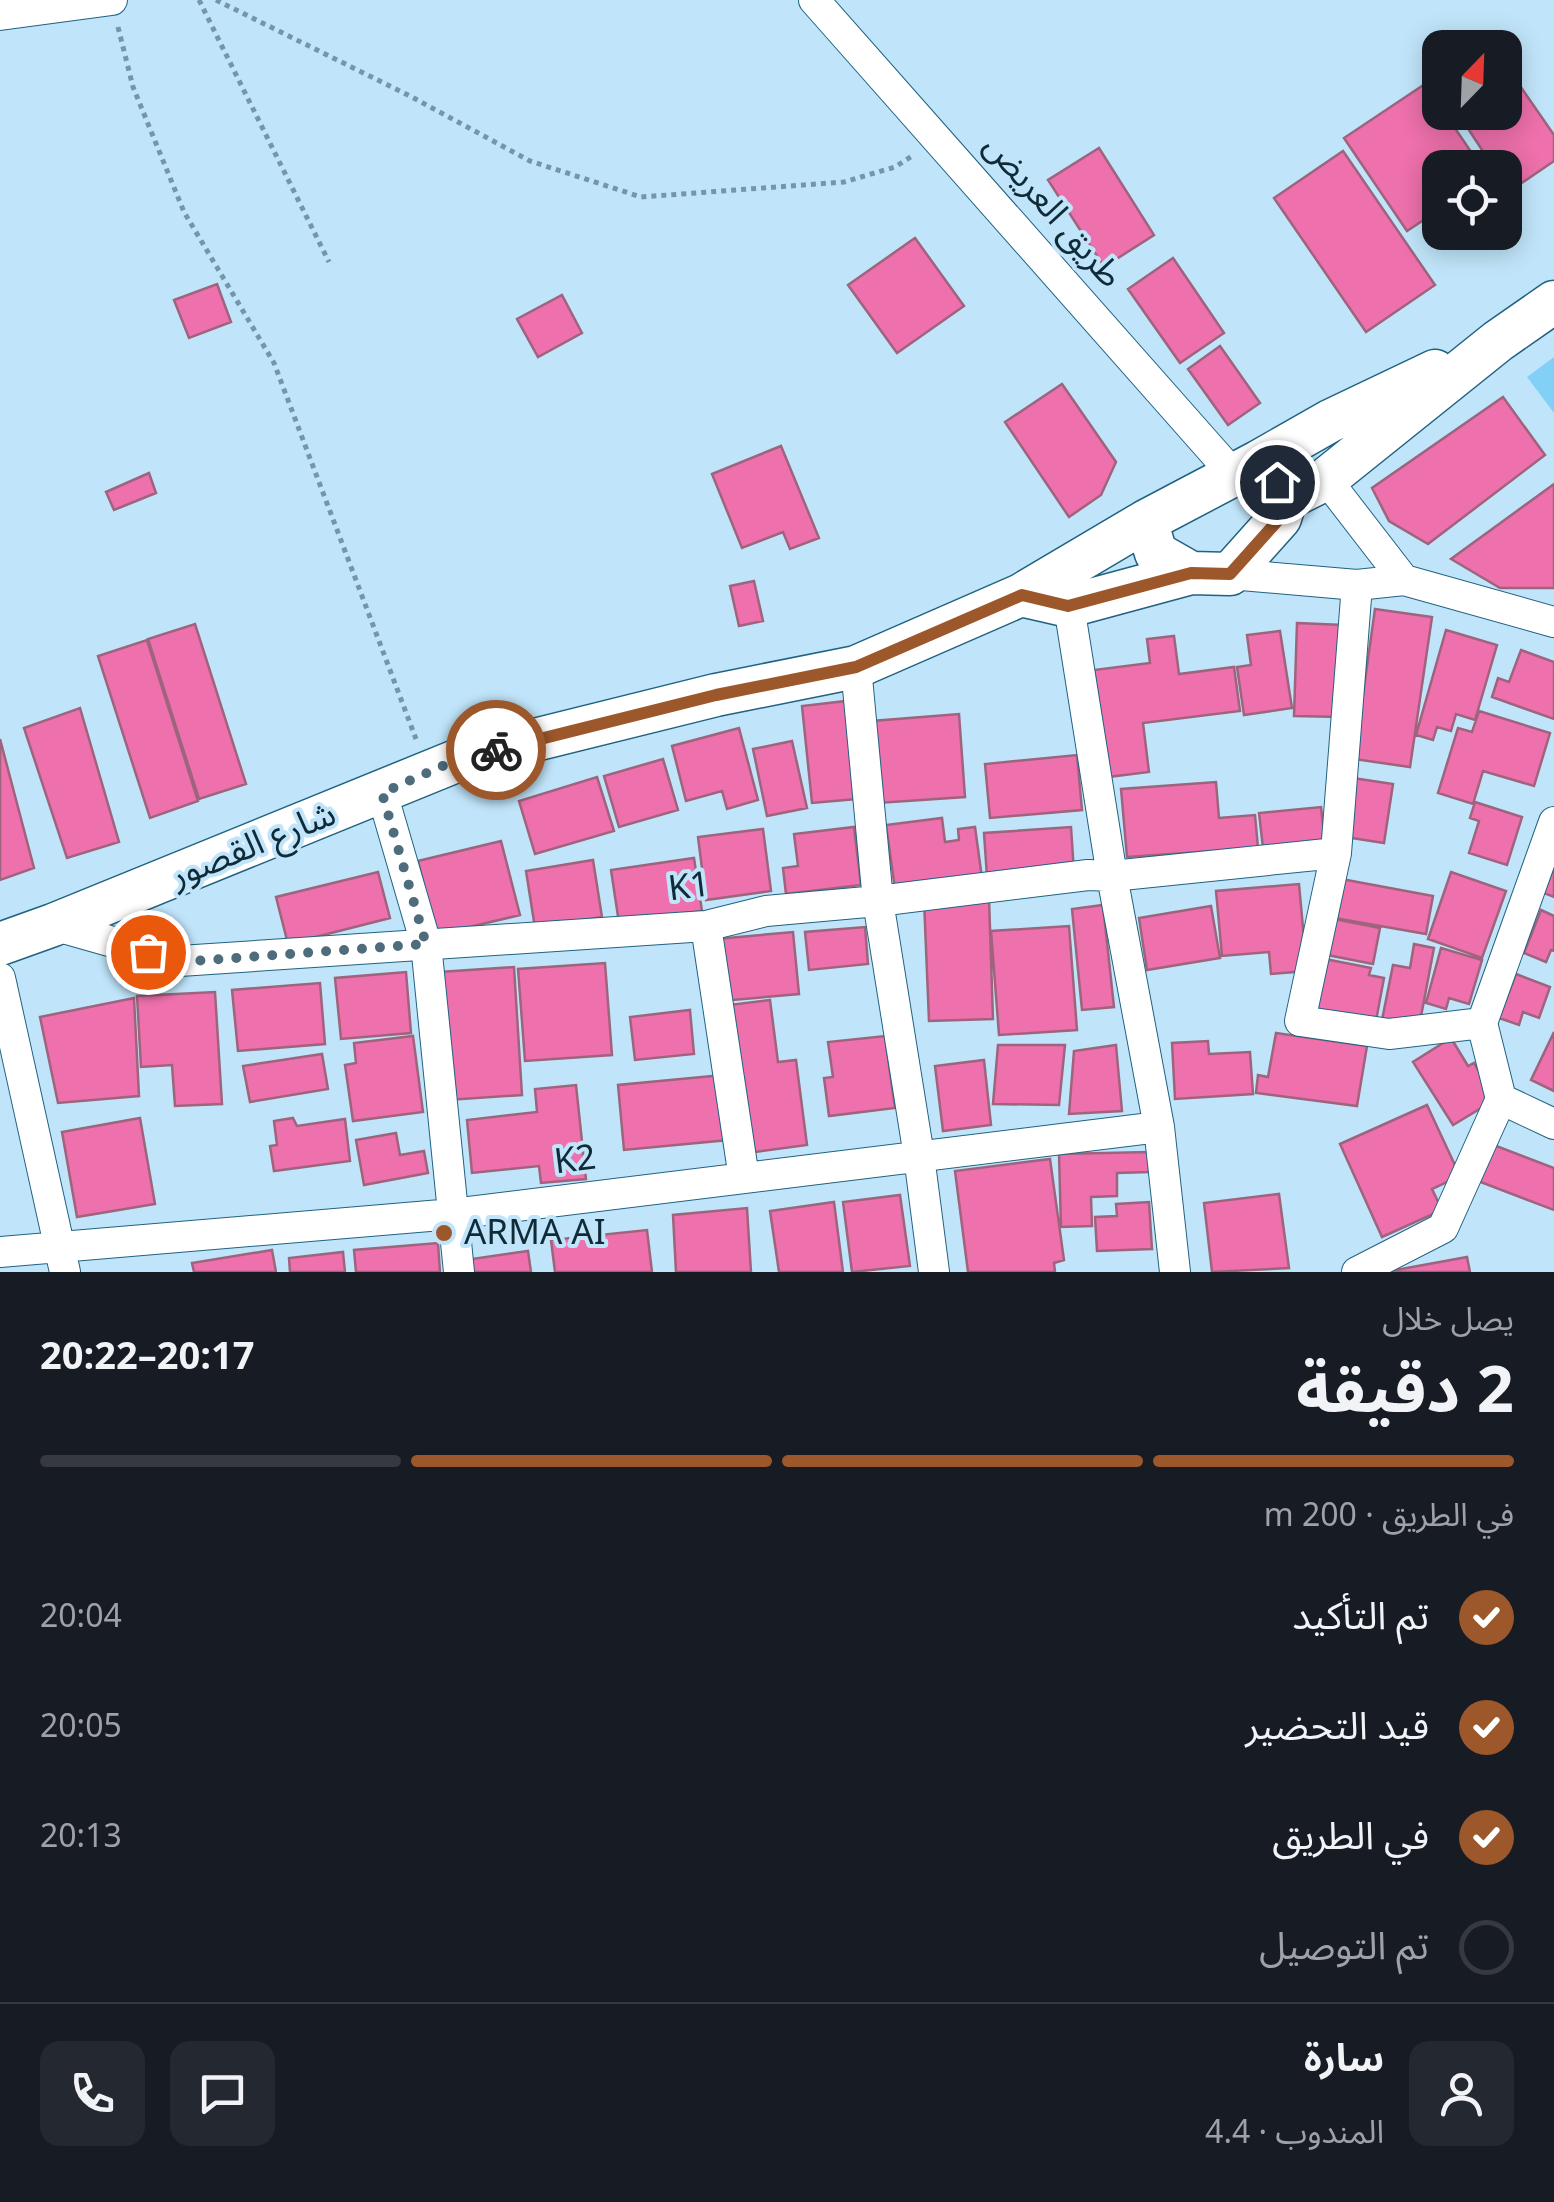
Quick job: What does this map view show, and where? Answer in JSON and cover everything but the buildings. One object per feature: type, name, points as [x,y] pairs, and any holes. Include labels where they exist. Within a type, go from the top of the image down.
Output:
[{"type":"street","points":[[0,16],[111,0]]},
{"type":"street","name":"طريق العريض","points":[[814,0],[1245,468]]},
{"type":"street","points":[[1286,500],[1326,480],[1554,302]]},
{"type":"street","name":"شارع القصور","points":[[0,944],[53,926],[466,757],[716,695],[856,667],[1022,595],[1146,521],[1330,420],[1498,342]]},
{"type":"street","points":[[1022,595],[1068,606],[1211,574],[1280,518],[1286,500],[1277,482],[1245,468]]},
{"type":"street","points":[[1326,480],[1404,580]]},
{"type":"street","points":[[1146,521],[1156,554],[1211,574],[1358,584],[1404,580],[1554,622]]},
{"type":"street","points":[[1358,584],[1336,854],[1300,1021],[1389,1034],[1482,1024]]},
{"type":"street","points":[[1068,606],[1158,1128],[1175,1272]]},
{"type":"street","points":[[856,667],[878,901],[920,1156],[934,1272]]},
{"type":"street","points":[[382,793],[426,944],[459,1272]]},
{"type":"street","points":[[1358,1272],[1443,1228],[1501,1100],[1482,1024],[1554,822]]},
{"type":"street","name":"K1","points":[[53,926],[180,962],[706,926],[766,911],[1088,875],[1112,876],[1336,854]]},
{"type":"street","points":[[706,926],[744,1178]]},
{"type":"street","points":[[0,978],[62,1258]]},
{"type":"street","points":[[1501,1100],[1554,1124]]},
{"type":"street","name":"K2","points":[[0,1252],[62,1258],[1158,1128]]},
{"type":"path","points":[[111,0],[134,86],[184,212],[274,363],[428,772]]},
{"type":"path","points":[[198,0],[329,262]]},
{"type":"path","points":[[216,0],[410,96],[530,161],[641,197],[844,182],[896,167],[940,138]]},
{"type":"shaded area","points":[[1554,357],[1554,413],[1527,377]]},
{"type":"way so far","points":[[148,952],[180,962],[426,944],[382,793],[447,764],[496,750]]},
{"type":"place","name":"ARMA AI","points":[[444,1233]]},
{"type":"route","points":[[496,750],[716,695],[856,667],[1022,595],[1068,606],[1191,573],[1230,574],[1280,518],[1286,500],[1277,482]]}]
